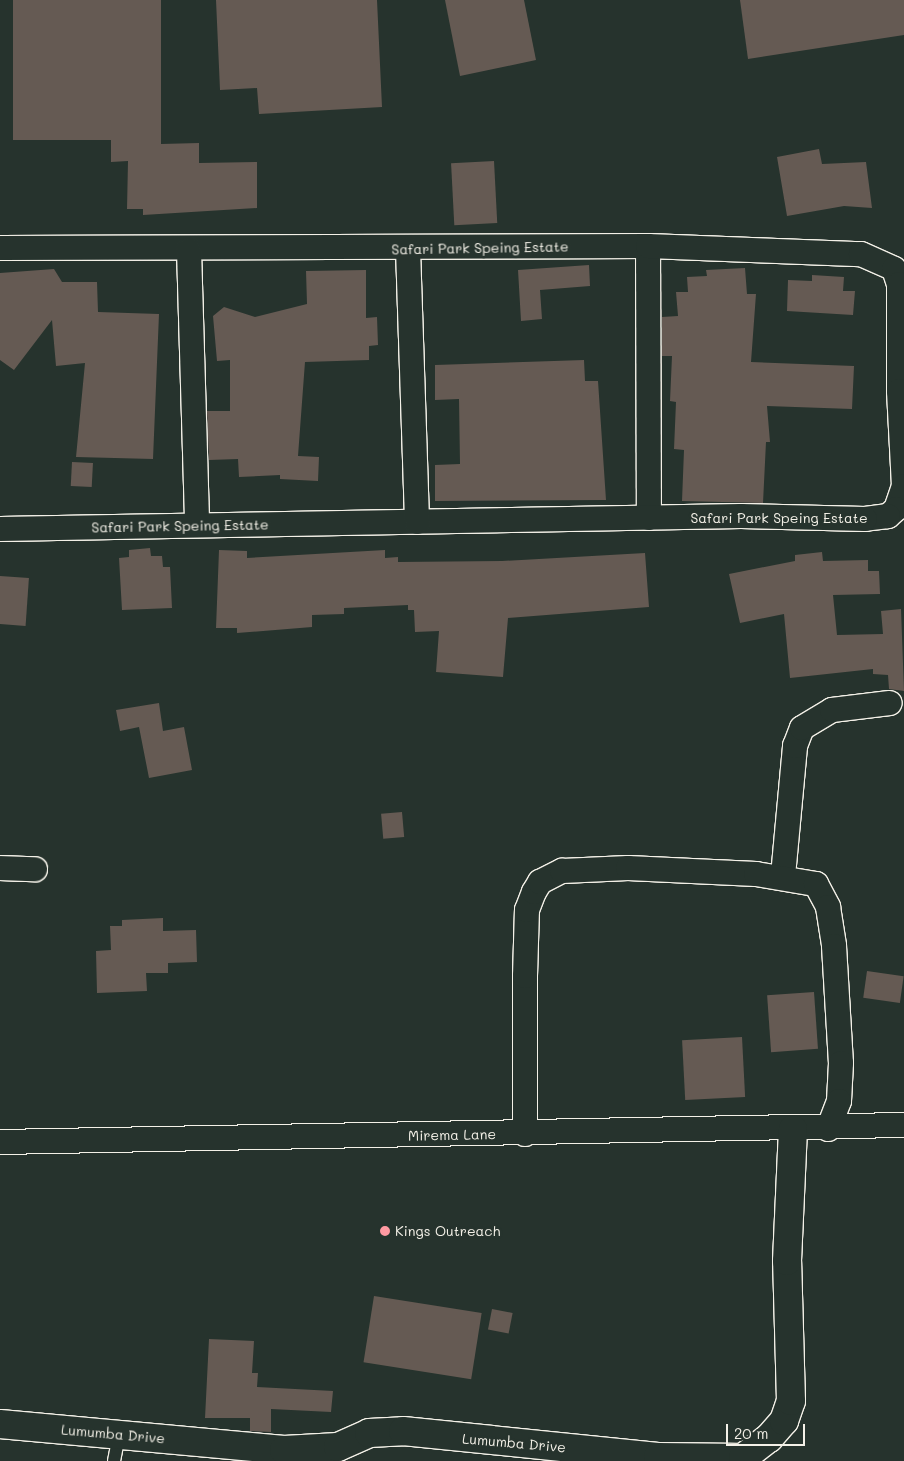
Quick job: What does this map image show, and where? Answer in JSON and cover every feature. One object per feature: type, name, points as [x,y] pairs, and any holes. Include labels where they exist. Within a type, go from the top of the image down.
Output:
[{"type":"street","name":"Safari Park Speing Estate","points":[[0,248],[189,250],[648,246],[861,254],[894,269],[902,302],[899,391],[904,486],[896,509],[888,516],[865,519],[650,518],[0,529]]},
{"type":"street","points":[[648,246],[650,518]]},
{"type":"street","points":[[408,249],[417,522]]},
{"type":"street","points":[[189,250],[197,525]]},
{"type":"street","points":[[783,876],[795,746],[802,728],[832,710],[890,702]]},
{"type":"street","points":[[0,868],[35,869]]},
{"type":"street","points":[[525,1134],[527,910],[540,882],[562,871],[628,868],[783,876],[816,884],[828,907],[842,1063],[839,1101],[828,1129]]},
{"type":"street","name":"Mirema Lane","points":[[0,1142],[828,1129],[904,1124]]},
{"type":"street","name":"Lumumba Drive","points":[[0,1424],[116,1448],[284,1455],[338,1447],[369,1433],[403,1431],[658,1457],[743,1458],[769,1438],[784,1421],[791,1401],[787,1261],[793,1129]]},
{"type":"building","points":[[13,0],[161,0],[161,144],[199,143],[199,163],[257,162],[257,208],[143,215],[143,209],[127,209],[128,161],[111,162],[111,140],[13,140]]},
{"type":"building","points":[[216,0],[377,0],[382,107],[259,114],[257,88],[220,90]]},
{"type":"building","points":[[445,0],[524,0],[536,60],[460,76]]},
{"type":"building","points":[[740,0],[904,0],[904,35],[748,59]]},
{"type":"building","points":[[819,149],[822,164],[866,162],[872,208],[844,206],[787,216],[777,157]]},
{"type":"building","points":[[494,161],[497,223],[454,225],[451,163]]},
{"type":"building","points":[[589,265],[590,286],[540,290],[542,319],[521,321],[518,270]]},
{"type":"building","points":[[745,268],[747,294],[756,294],[751,362],[854,366],[852,409],[767,406],[770,442],[766,442],[763,503],[682,501],[684,450],[674,449],[676,402],[670,401],[672,356],[662,356],[662,317],[678,316],[676,292],[688,292],[687,277],[707,276],[706,270]]},
{"type":"building","points":[[54,269],[62,282],[97,282],[98,312],[159,314],[153,459],[76,457],[85,363],[56,366],[52,320],[14,370],[0,360],[0,273]]},
{"type":"building","points":[[366,270],[366,318],[377,317],[378,345],[369,346],[369,360],[305,362],[298,456],[319,457],[318,481],[280,479],[280,475],[239,477],[238,459],[209,460],[207,411],[230,411],[230,360],[217,361],[213,316],[224,307],[255,317],[307,304],[306,271]]},
{"type":"building","points":[[812,275],[844,277],[843,291],[855,291],[853,315],[787,311],[788,280],[812,281]]},
{"type":"building","points":[[584,360],[585,381],[598,381],[606,500],[435,501],[435,465],[460,464],[459,399],[435,400],[435,365]]},
{"type":"building","points":[[72,462],[93,463],[92,487],[71,486]]},
{"type":"building","points":[[150,548],[151,556],[162,556],[163,567],[170,567],[172,608],[122,610],[119,558],[129,557],[129,550]]},
{"type":"building","points":[[219,550],[247,551],[247,558],[385,550],[385,558],[398,557],[398,562],[502,561],[645,553],[649,607],[508,618],[503,677],[436,672],[439,631],[415,632],[414,610],[408,610],[408,605],[344,608],[344,614],[312,615],[312,627],[237,633],[237,628],[216,628]]},
{"type":"building","points":[[822,552],[823,561],[868,560],[868,571],[879,571],[880,594],[833,595],[837,635],[883,634],[881,611],[901,609],[904,691],[889,689],[888,675],[873,674],[873,669],[790,678],[784,614],[740,623],[729,574],[795,561],[795,555]]},
{"type":"building","points":[[0,576],[29,578],[26,626],[0,624]]},
{"type":"building","points":[[159,703],[163,731],[184,727],[192,770],[149,778],[139,727],[120,731],[116,710]]},
{"type":"building","points":[[402,812],[404,837],[383,839],[381,814]]},
{"type":"building","points":[[163,918],[163,931],[196,930],[197,962],[168,963],[168,973],[146,973],[147,991],[97,993],[96,951],[111,950],[110,926],[122,926],[122,920]]},
{"type":"building","points":[[867,971],[904,976],[900,1003],[863,998]]},
{"type":"building","points":[[814,992],[818,1049],[771,1052],[767,995]]},
{"type":"building","points":[[742,1037],[745,1097],[685,1100],[682,1040]]},
{"type":"building","points":[[374,1296],[482,1313],[471,1379],[364,1362]]},
{"type":"building","points":[[492,1309],[513,1313],[509,1334],[488,1330]]},
{"type":"building","points":[[209,1339],[254,1341],[252,1373],[258,1373],[257,1387],[333,1391],[331,1412],[271,1409],[271,1432],[250,1431],[250,1418],[205,1418]]},
{"type":"place","name":"Kings Outreach","points":[[385,1231]]}]
